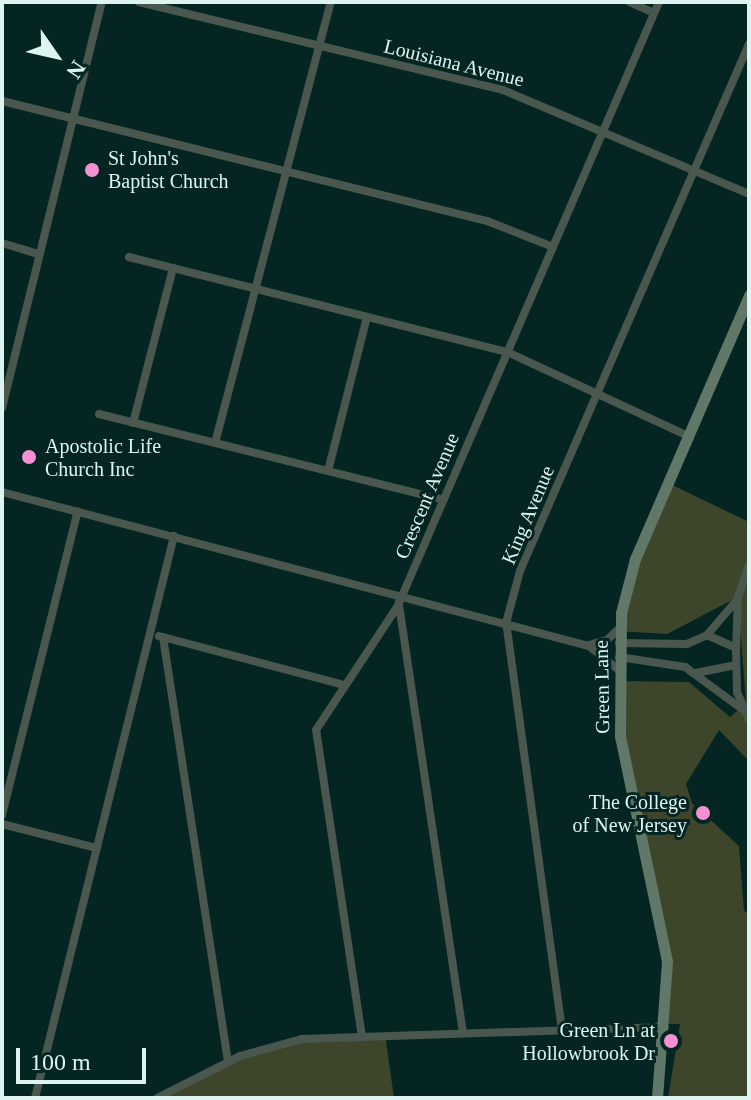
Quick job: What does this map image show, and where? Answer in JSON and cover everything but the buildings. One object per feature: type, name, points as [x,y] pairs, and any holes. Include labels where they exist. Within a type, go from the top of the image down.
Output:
[{"type":"street","points":[[2,408],[6,373],[102,2]]},
{"type":"street","name":"Louisiana Avenue","points":[[139,2],[503,90],[749,194]]},
{"type":"street","points":[[215,443],[254,289],[290,172],[331,2]]},
{"type":"street","points":[[630,2],[654,13]]},
{"type":"street","name":"Crescent Avenue","points":[[362,1037],[316,730],[400,600],[659,2]]},
{"type":"street","name":"King Avenue","points":[[562,1030],[506,623],[520,571],[749,44]]},
{"type":"street","points":[[2,101],[487,221],[553,247]]},
{"type":"street","points":[[2,243],[39,254]]},
{"type":"street","points":[[129,257],[507,352],[688,436]]},
{"type":"street","points":[[133,423],[173,268]]},
{"type":"street","name":"Green Lane","points":[[657,1098],[665,1027],[667,961],[624,760],[620,628],[629,576],[749,295]]},
{"type":"street","points":[[328,471],[367,317]]},
{"type":"street","points":[[99,414],[443,500]]},
{"type":"street","points":[[2,492],[174,536],[400,600],[506,623],[589,646],[619,670]]},
{"type":"street","points":[[2,815],[78,511]]},
{"type":"street","points":[[35,1098],[174,536]]},
{"type":"street","points":[[749,565],[738,597],[736,648],[743,709],[749,719]]},
{"type":"street","points":[[619,643],[678,646],[707,635],[738,597]]},
{"type":"street","points":[[400,600],[463,1033]]},
{"type":"street","points":[[589,646],[607,640],[620,628]]},
{"type":"street","points":[[150,633],[345,685]]},
{"type":"street","points":[[707,635],[736,648]]},
{"type":"street","points":[[163,637],[228,1062]]},
{"type":"street","points":[[619,657],[673,662],[695,673],[743,709]]},
{"type":"street","points":[[695,673],[736,665]]},
{"type":"street","points":[[2,824],[97,848]]},
{"type":"street","points":[[157,1098],[228,1062],[280,1043],[362,1037],[665,1027]]},
{"type":"green space","points":[[666,482],[749,522],[749,761],[719,730],[686,784],[692,803],[739,846],[744,911],[749,913],[749,1098],[668,1098],[680,1024],[660,1024],[664,960],[616,681],[689,682],[730,717],[746,703],[738,597],[667,634],[616,631]]},
{"type":"green space","points":[[385,1034],[394,1098],[153,1098],[246,1053],[332,1035]]},
{"type":"place","name":"St John's Baptist Church","points":[[92,170]]},
{"type":"place","name":"Apostolic Life Church Inc","points":[[29,457]]},
{"type":"place","name":"The College of New Jersey","points":[[703,813]]},
{"type":"place","name":"Green Ln at Hollowbrook Dr","points":[[671,1041]]}]
